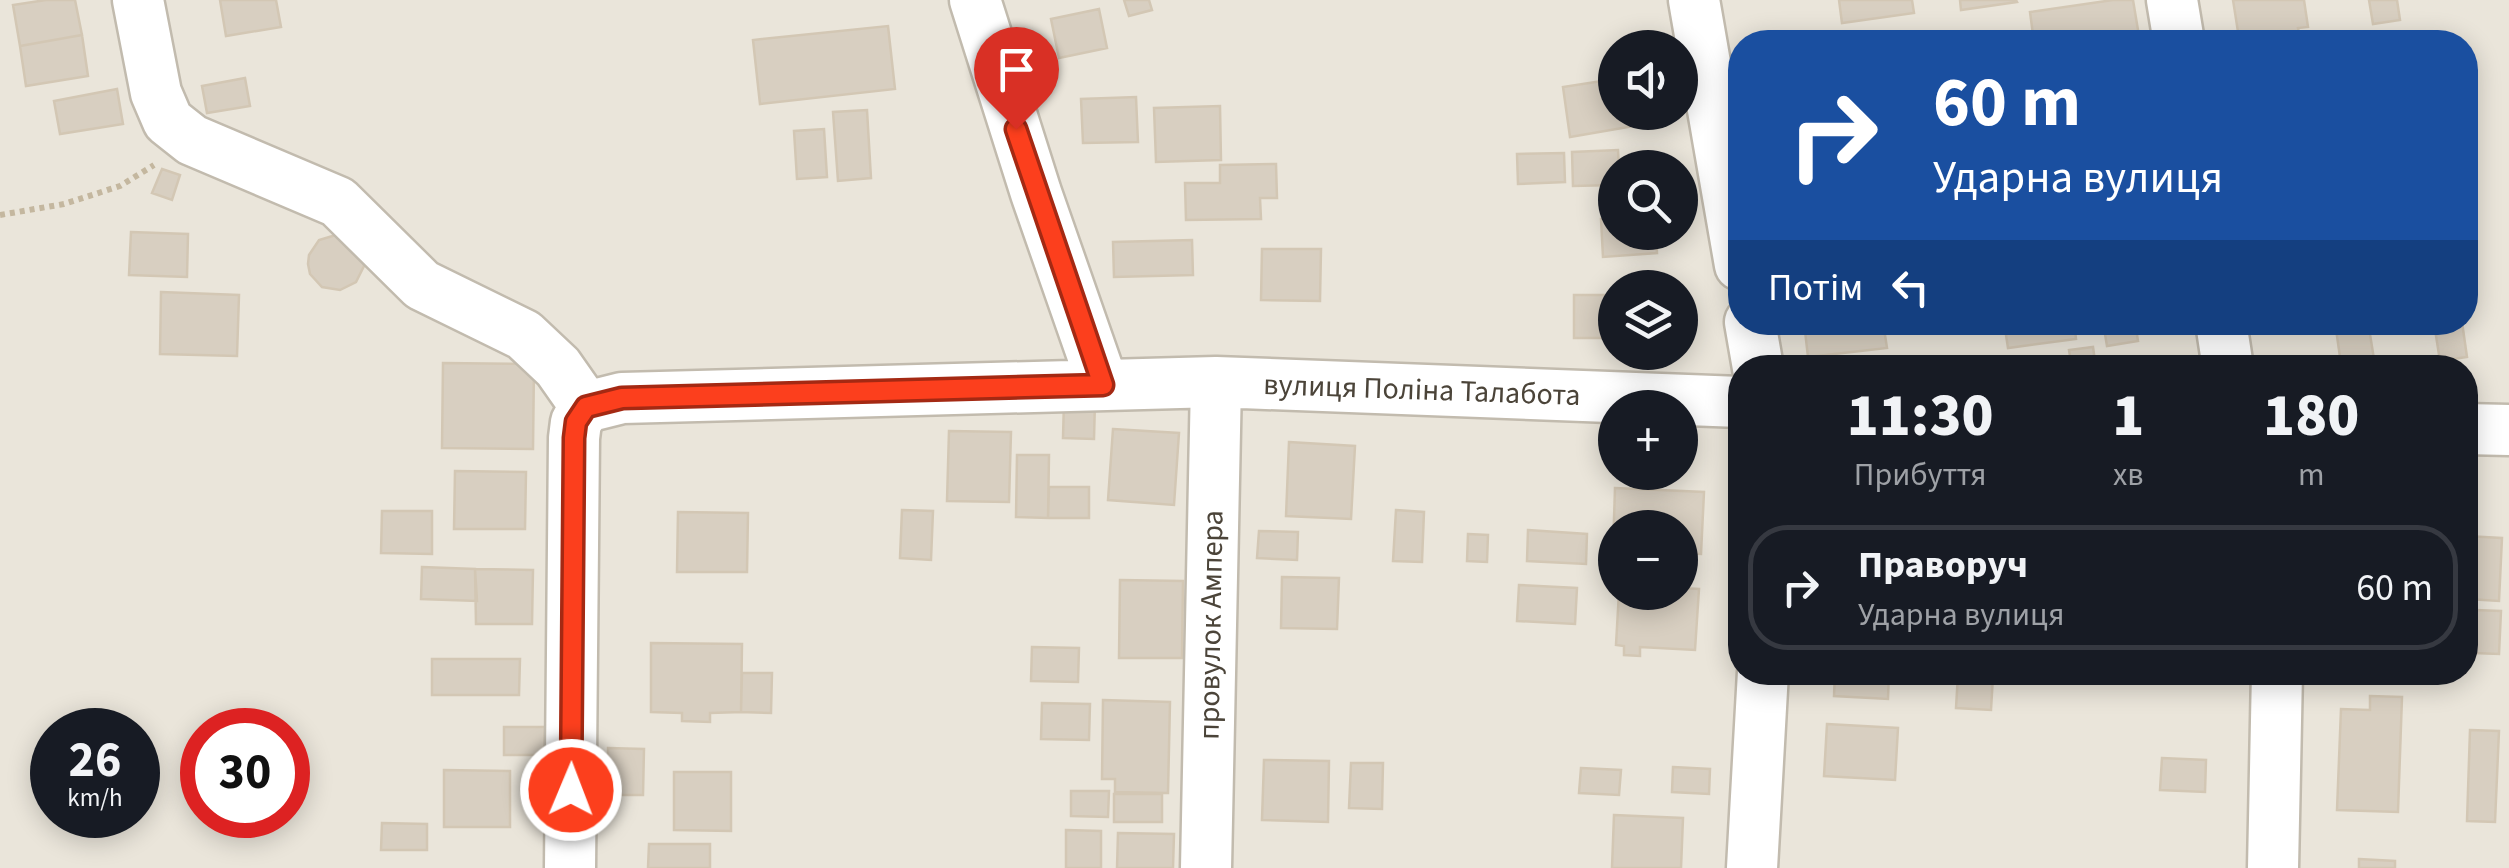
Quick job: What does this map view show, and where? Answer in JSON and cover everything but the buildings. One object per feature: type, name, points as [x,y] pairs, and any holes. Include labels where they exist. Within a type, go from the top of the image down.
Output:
[{"type":"street","points":[[138,0],[156,93],[168,121],[192,140],[338,202],[422,285],[524,334],[558,367],[586,407],[576,422],[574,438],[570,868]]},
{"type":"street","points":[[975,0],[1036,194],[1103,385]]},
{"type":"street","points":[[1694,0],[1728,196]]},
{"type":"street","points":[[2172,0],[2177,30]]},
{"type":"street","name":"вулиця Поліна Талабота","points":[[586,407],[622,398],[1216,382],[1728,402]]},
{"type":"street","name":"провулок Ампера","points":[[1206,868],[1216,382]]},
{"type":"street","points":[[2478,429],[2509,430]]},
{"type":"street","points":[[1752,868],[1762,685]]},
{"type":"street","points":[[2273,868],[2276,685]]},
{"type":"path","points":[[0,215],[64,204],[120,186],[192,140]]},
{"type":"shaded area","points":[[0,0],[2509,0],[2509,868],[0,868]]},
{"type":"route","points":[[571,790],[574,438],[576,422],[586,407],[622,398],[1103,385],[1016,129]]}]
